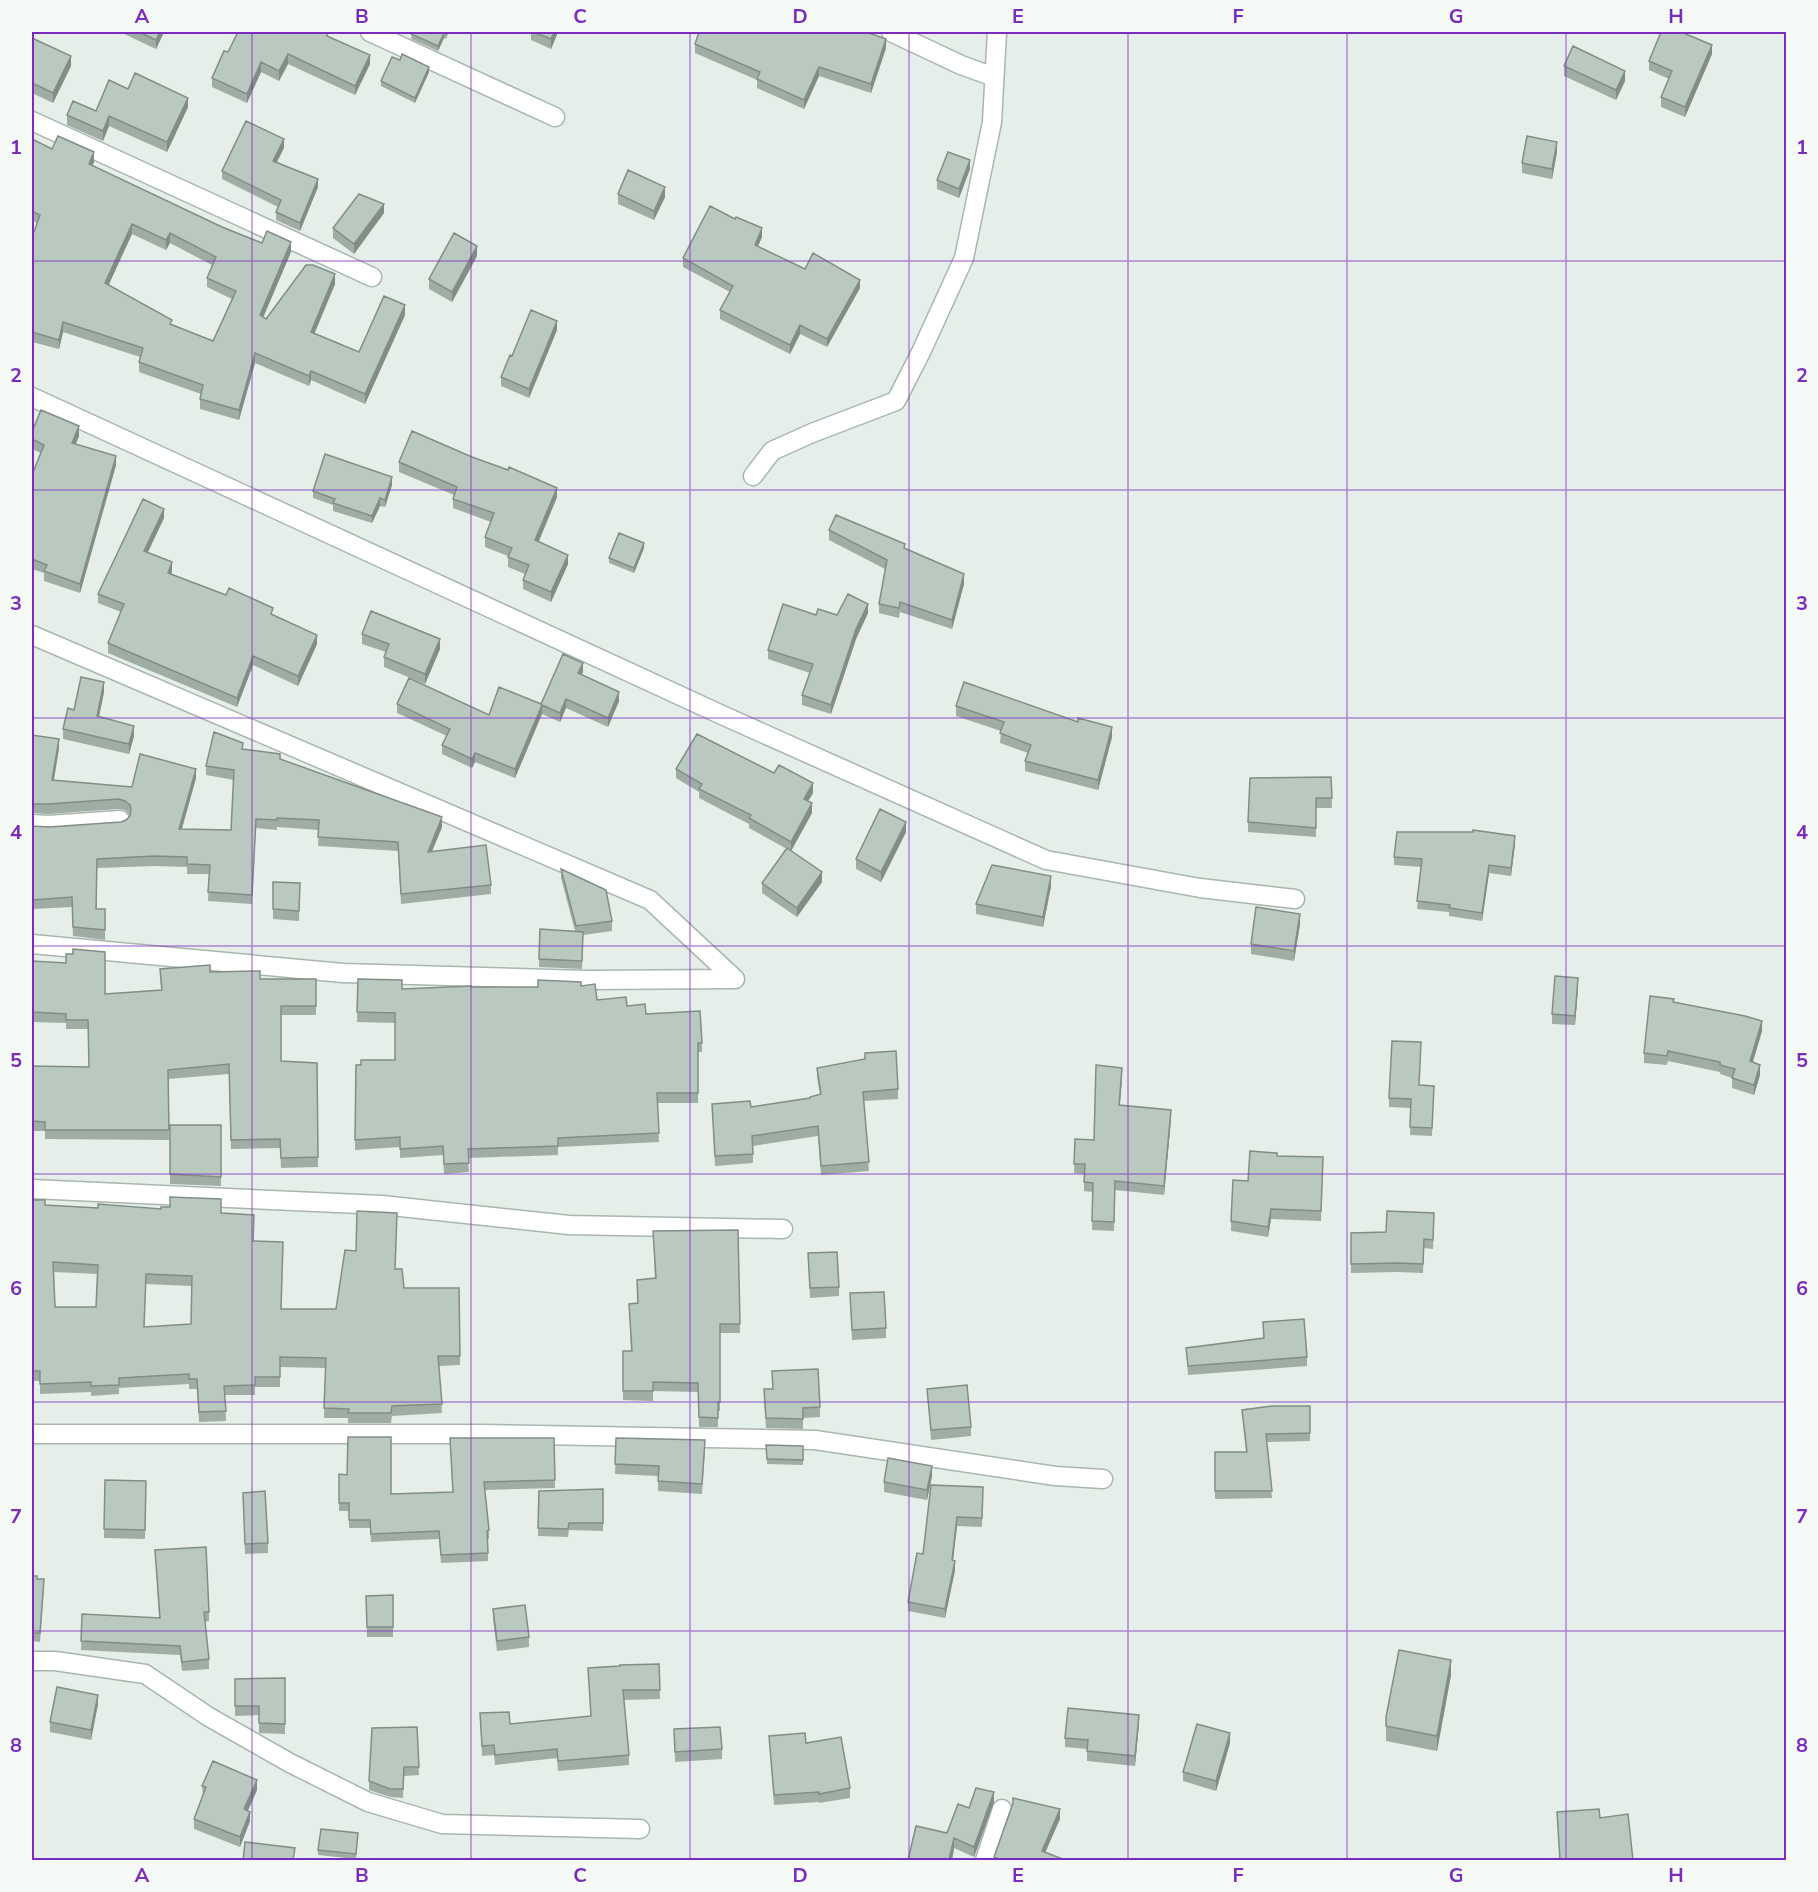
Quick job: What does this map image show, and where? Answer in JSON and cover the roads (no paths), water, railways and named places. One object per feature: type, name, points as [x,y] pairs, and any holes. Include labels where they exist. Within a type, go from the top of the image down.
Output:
[{"type":"street","points":[[370,32],[555,117]]},
{"type":"street","points":[[891,32],[961,65],[994,77]]},
{"type":"street","points":[[753,476],[772,451],[896,401],[964,258],[992,122],[997,32]]},
{"type":"street","points":[[32,122],[372,277]]},
{"type":"street","points":[[32,397],[722,715],[1046,860],[1200,888],[1295,898]]},
{"type":"street","points":[[32,635],[650,900],[735,979],[585,980],[343,973],[32,944]]},
{"type":"street","points":[[32,824],[120,820]]},
{"type":"street","points":[[32,1189],[382,1205],[569,1225],[783,1229]]},
{"type":"street","points":[[32,1434],[481,1434],[815,1440],[1055,1476],[1104,1479]]},
{"type":"street","points":[[32,1661],[55,1661],[145,1674],[209,1718],[290,1763],[368,1802],[442,1824],[639,1829]]},
{"type":"street","points":[[985,1860],[1002,1809]]}]
